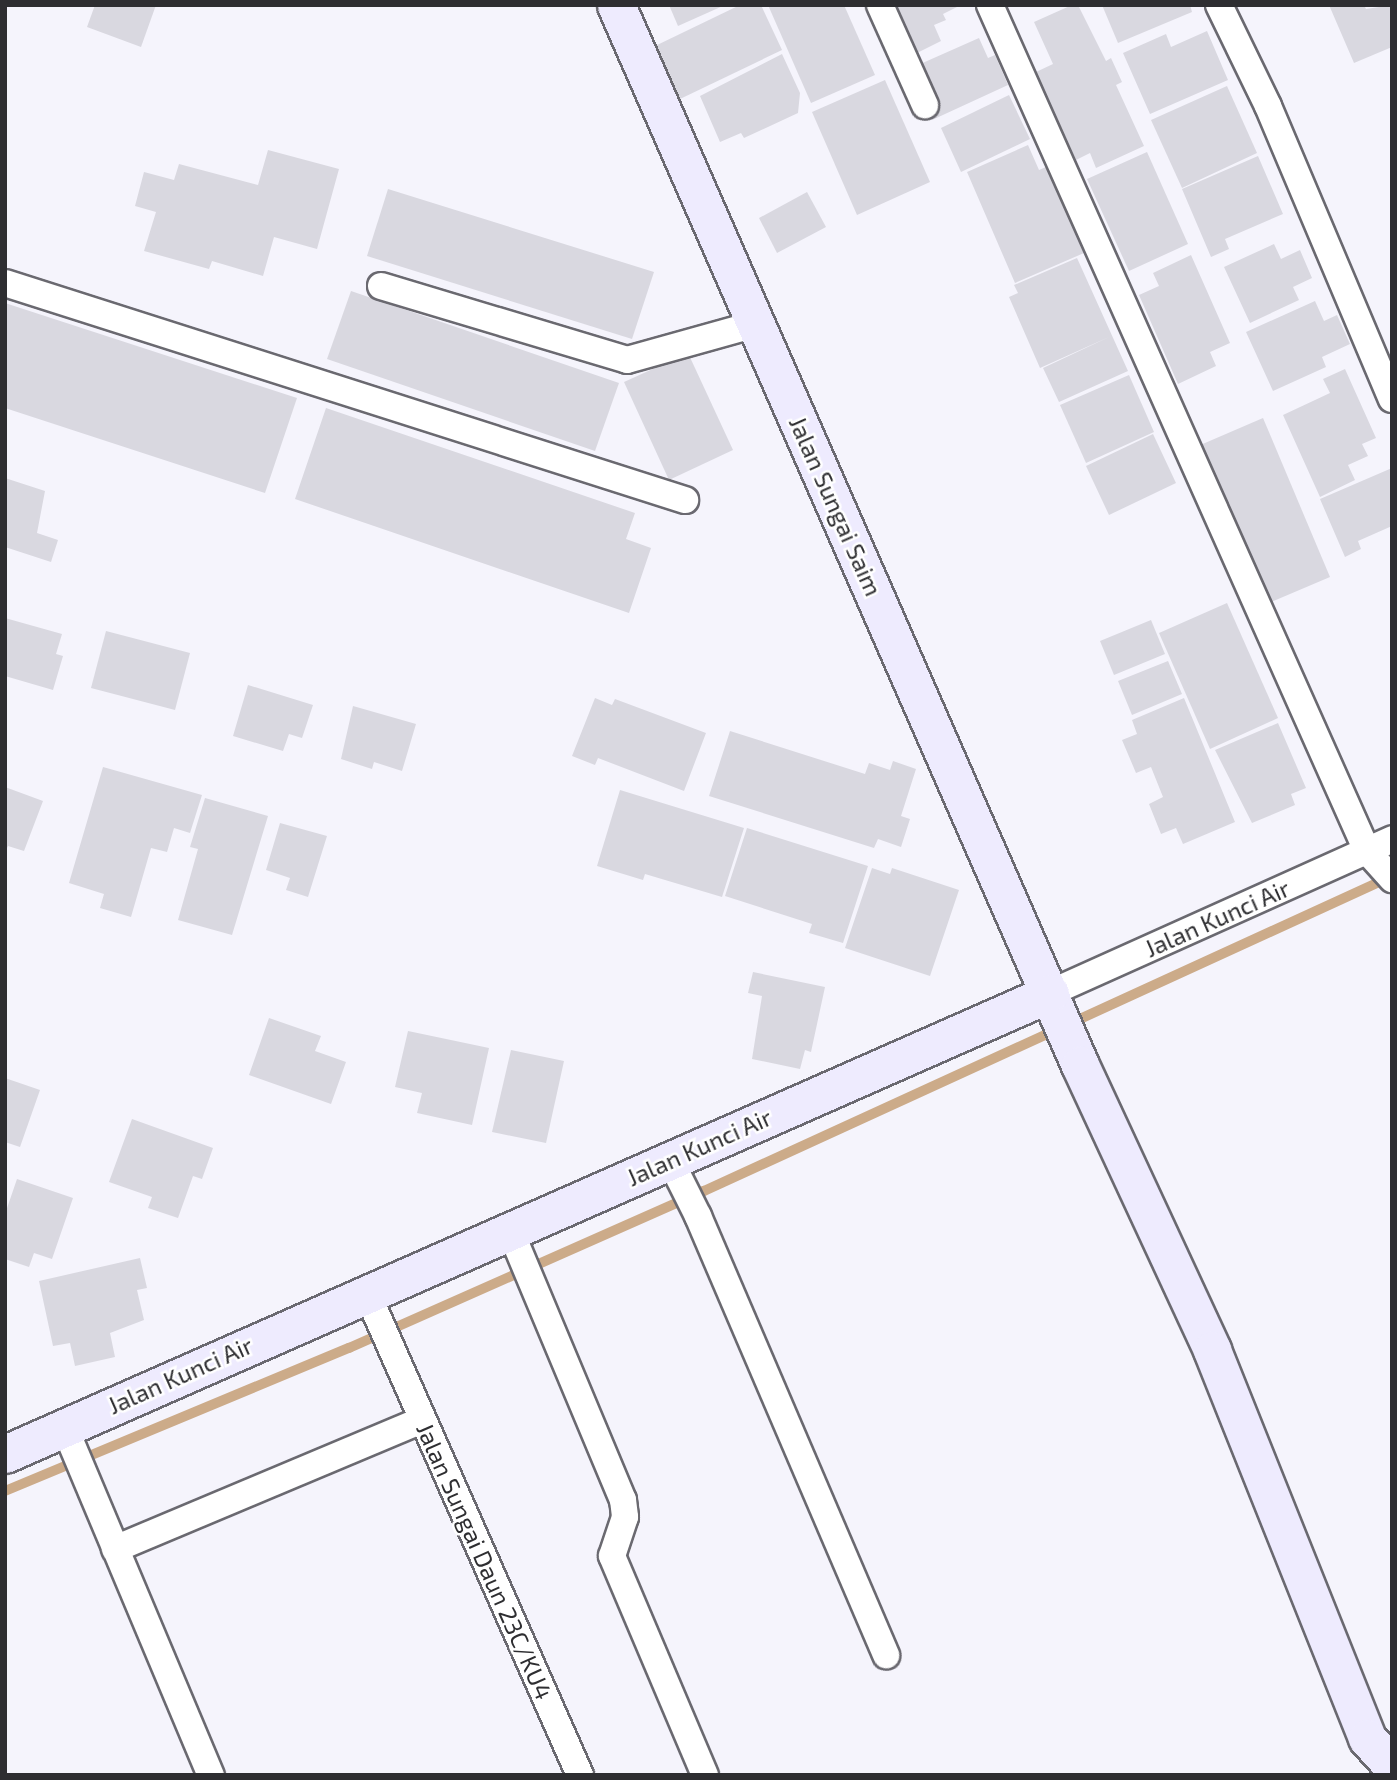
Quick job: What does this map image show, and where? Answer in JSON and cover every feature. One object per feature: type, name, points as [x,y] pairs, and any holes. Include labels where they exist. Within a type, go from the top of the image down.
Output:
[{"type":"street","name":"Jalan Sungai Saim","points":[[616,5],[1080,1065],[1212,1350],[1367,1738]]},
{"type":"street","points":[[880,5],[925,105]]},
{"type":"street","points":[[990,5],[1381,866]]},
{"type":"street","points":[[1219,5],[1268,106],[1392,399]]},
{"type":"street","points":[[5,283],[685,500]]},
{"type":"street","points":[[382,286],[627,360],[756,324]]},
{"type":"street","name":"Jalan Kunci Air","points":[[5,1454],[68,1437],[515,1243],[1053,1000],[1381,866],[1392,839]]},
{"type":"street","points":[[675,1172],[695,1209],[886,1656]]},
{"type":"street","points":[[515,1243],[624,1500],[625,1517],[612,1556],[705,1775]]},
{"type":"street","name":"Jalan Sungai Daun 23C/KU4","points":[[372,1304],[580,1775]]},
{"type":"street","points":[[115,1549],[422,1420]]},
{"type":"street","points":[[68,1437],[211,1775]]},
{"type":"street","points":[[1367,1738],[1392,1766]]},
{"type":"street","points":[[1361,1775],[1367,1738]]},
{"type":"building","points":[[95,5],[156,5],[141,47],[87,27]]},
{"type":"building","points":[[669,5],[725,5],[678,26]]},
{"type":"building","points":[[740,5],[761,5],[782,50],[680,99],[655,46]]},
{"type":"building","points":[[768,5],[844,5],[875,75],[811,103]]},
{"type":"building","points":[[886,5],[961,5],[943,14],[946,20],[934,25],[941,41],[911,56]]},
{"type":"building","points":[[1072,5],[1078,5],[1106,61],[1111,58],[1122,82],[1116,85],[1144,146],[1096,168],[1090,153],[1076,160],[1036,72],[1053,64],[1034,22]]},
{"type":"building","points":[[1102,5],[1190,5],[1192,12],[1118,43]]},
{"type":"building","points":[[1329,5],[1364,5],[1366,9],[1392,5],[1392,47],[1354,63]]},
{"type":"building","points":[[1207,31],[1228,80],[1150,114],[1123,53],[1166,34],[1171,47]]},
{"type":"building","points":[[979,38],[988,58],[995,55],[1008,85],[932,120],[909,69]]},
{"type":"building","points":[[782,54],[800,93],[798,113],[744,138],[741,133],[720,142],[700,96]]},
{"type":"building","points":[[885,80],[930,182],[857,215],[812,112]]},
{"type":"building","points":[[1227,86],[1257,153],[1182,188],[1151,120]]},
{"type":"building","points":[[1009,95],[1030,139],[961,172],[941,128]]},
{"type":"building","points":[[1028,145],[1039,170],[1046,167],[1084,253],[1015,283],[967,172]]},
{"type":"building","points":[[268,150],[339,169],[317,249],[274,237],[263,276],[212,261],[209,269],[144,251],[156,212],[135,206],[144,172],[174,180],[179,164],[258,185]]},
{"type":"building","points":[[1147,152],[1188,244],[1129,271],[1087,179]]},
{"type":"building","points":[[1258,156],[1283,214],[1225,239],[1229,249],[1211,257],[1182,189]]},
{"type":"building","points":[[388,189],[654,272],[632,339],[367,256]]},
{"type":"building","points":[[807,192],[826,227],[777,253],[759,218]]},
{"type":"building","points":[[1274,244],[1281,259],[1300,250],[1312,278],[1293,287],[1299,300],[1250,323],[1224,267]]},
{"type":"building","points":[[1191,255],[1230,343],[1210,352],[1216,366],[1178,384],[1139,295],[1159,286],[1153,273]]},
{"type":"building","points":[[1077,258],[1128,371],[1059,402],[1043,368],[1109,337],[1040,368],[1009,297],[1018,293],[1014,285]]},
{"type":"building","points":[[351,291],[619,383],[595,451],[327,359]]},
{"type":"building","points":[[1315,301],[1324,321],[1337,315],[1350,344],[1322,357],[1326,367],[1273,391],[1246,332]]},
{"type":"building","points":[[5,303],[297,398],[265,493],[5,408]]},
{"type":"building","points":[[688,353],[733,450],[669,480],[624,382]]},
{"type":"building","points":[[1345,369],[1376,438],[1362,444],[1368,456],[1348,465],[1355,480],[1320,497],[1283,415],[1330,393],[1323,379]]},
{"type":"building","points":[[1129,375],[1154,432],[1086,463],[1060,405]]},
{"type":"building","points":[[326,408],[635,513],[626,539],[651,548],[629,613],[295,499]]},
{"type":"building","points":[[1263,418],[1330,577],[1264,605],[1198,446]]},
{"type":"building","points":[[1153,434],[1176,483],[1109,515],[1086,466]]},
{"type":"building","points":[[1392,468],[1392,526],[1358,541],[1361,549],[1345,557],[1320,499]]},
{"type":"building","points":[[5,478],[45,491],[37,533],[58,540],[51,562],[5,547]]},
{"type":"building","points":[[1227,603],[1278,718],[1210,749],[1159,633]]},
{"type":"building","points":[[5,618],[62,634],[56,654],[63,656],[53,690],[5,676]]},
{"type":"building","points":[[1151,620],[1165,654],[1114,675],[1100,641]]},
{"type":"building","points":[[106,631],[190,653],[175,710],[91,688]]},
{"type":"building","points":[[1168,661],[1182,694],[1132,715],[1118,681]]},
{"type":"building","points":[[248,685],[313,705],[302,738],[289,734],[283,751],[233,736]]},
{"type":"building","points":[[595,698],[612,705],[615,699],[706,733],[684,791],[598,758],[595,765],[572,756]]},
{"type":"building","points":[[1184,698],[1235,822],[1183,844],[1176,828],[1161,834],[1149,804],[1163,797],[1151,767],[1136,773],[1122,740],[1137,734],[1132,720]]},
{"type":"building","points":[[353,706],[416,724],[402,771],[374,762],[372,769],[341,759]]},
{"type":"building","points":[[1278,723],[1306,788],[1291,794],[1295,805],[1252,823],[1215,750]]},
{"type":"building","points":[[730,731],[865,774],[869,763],[890,770],[893,761],[916,769],[901,816],[910,819],[901,847],[878,839],[874,848],[709,796]]},
{"type":"building","points":[[103,767],[202,795],[190,833],[174,828],[167,852],[151,848],[131,917],[100,908],[104,894],[69,883]]},
{"type":"building","points":[[5,787],[43,801],[24,851],[8,846],[5,852]]},
{"type":"building","points":[[620,790],[744,828],[722,897],[645,874],[643,880],[597,866]]},
{"type":"building","points":[[205,798],[268,816],[232,935],[178,920],[198,849],[190,847]]},
{"type":"building","points":[[280,823],[327,836],[308,897],[286,890],[290,878],[266,870]]},
{"type":"building","points":[[747,828],[868,866],[843,943],[809,933],[812,924],[725,896]]},
{"type":"building","points":[[872,868],[890,874],[892,868],[959,890],[930,976],[845,948]]},
{"type":"building","points":[[753,972],[825,987],[811,1052],[805,1050],[800,1069],[752,1059],[762,996],[748,993]]},
{"type":"building","points":[[269,1018],[321,1036],[315,1051],[346,1062],[331,1104],[249,1075]]},
{"type":"building","points":[[408,1031],[489,1048],[472,1125],[417,1113],[422,1093],[395,1087]]},
{"type":"building","points":[[511,1050],[564,1061],[546,1143],[492,1132]]},
{"type":"building","points":[[5,1078],[40,1090],[20,1147],[5,1142]]},
{"type":"building","points":[[132,1119],[213,1148],[202,1179],[193,1176],[178,1218],[148,1208],[152,1197],[109,1182]]},
{"type":"building","points":[[17,1179],[73,1198],[52,1259],[34,1253],[29,1267],[5,1259],[5,1214]]},
{"type":"building","points":[[140,1258],[147,1288],[137,1290],[144,1320],[110,1333],[115,1357],[75,1366],[70,1343],[53,1346],[39,1281]]},
{"type":"waterway","points":[[5,1491],[349,1348],[704,1191],[1388,878]]}]
